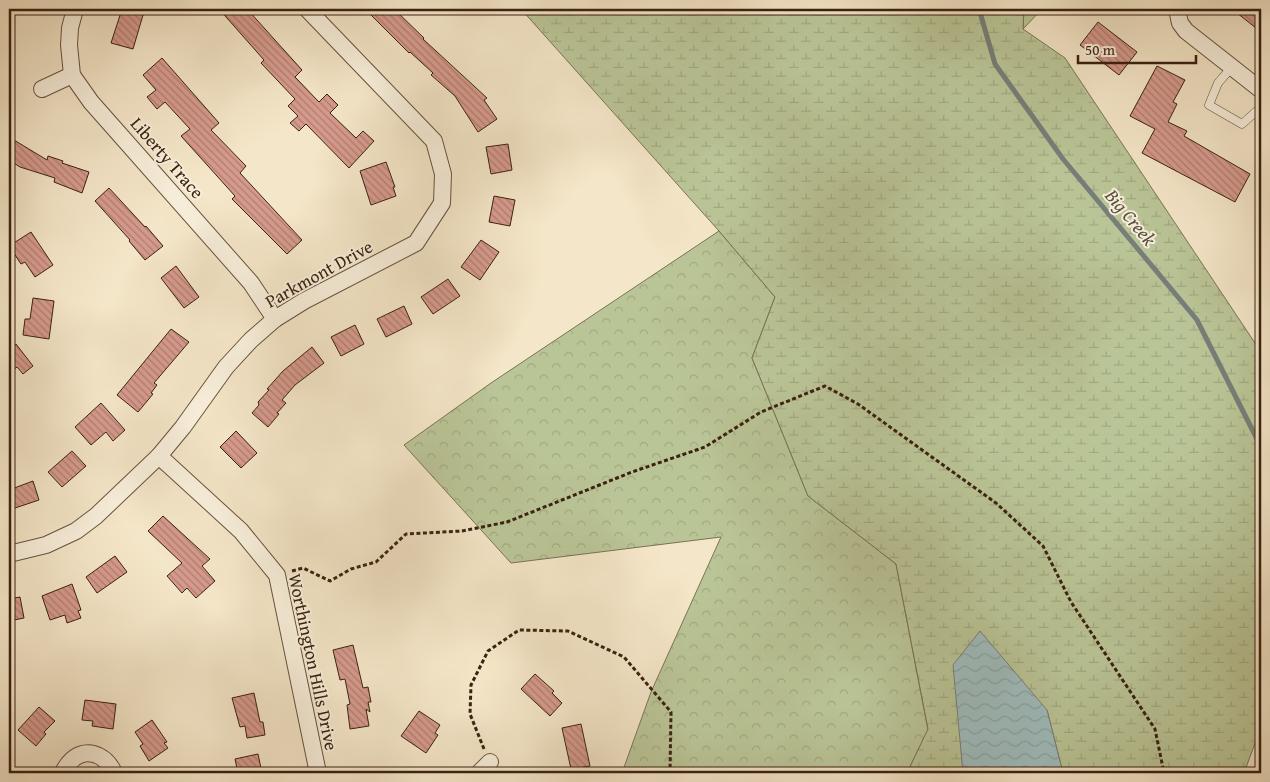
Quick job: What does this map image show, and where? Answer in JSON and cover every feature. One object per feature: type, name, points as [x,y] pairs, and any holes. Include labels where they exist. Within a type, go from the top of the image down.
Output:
[{"type":"street","name":"Liberty Trace","points":[[75,9],[70,28],[69,45],[72,75],[91,102],[250,283],[276,319]]},
{"type":"street","name":"Parkmont Drive","points":[[9,554],[46,545],[76,531],[96,516],[159,456],[183,427],[226,368],[251,340],[276,319],[304,301],[416,243],[442,203],[443,174],[434,141],[308,9]]},
{"type":"street","points":[[1177,9],[1180,23],[1186,31],[1261,90]]},
{"type":"street","points":[[42,89],[72,75]]},
{"type":"street","name":"Worthington Hills Drive","points":[[159,456],[241,530],[277,575],[318,773]]},
{"type":"street","points":[[63,773],[63,770],[74,757],[90,752],[102,756],[114,773]]},
{"type":"lane","points":[[1232,67],[1218,83],[1209,105],[1242,124],[1261,107]]},
{"type":"path","points":[[277,575],[303,568],[330,581],[351,569],[376,562],[406,534],[462,531],[507,522],[632,472],[705,447],[761,412],[825,386],[858,404],[996,503],[1043,546],[1072,602],[1155,729],[1164,773]]},
{"type":"path","points":[[484,768],[470,714],[471,685],[488,650],[519,630],[568,631],[624,657],[670,712],[670,773]]},
{"type":"green space","points":[[521,9],[1024,9],[1023,29],[1065,58],[1261,352],[1261,727],[1244,773],[1063,773],[1047,710],[962,758],[963,773],[907,773],[928,729],[896,564],[808,496],[752,358],[775,297],[719,231]]},
{"type":"green space","points":[[1024,9],[1042,9],[1023,29]]},
{"type":"green space","points":[[719,231],[775,297],[752,358],[808,496],[896,564],[928,730],[907,773],[622,773],[651,692],[721,537],[511,563],[404,445],[491,383]]},
{"type":"water","points":[[980,631],[1047,710],[1063,773],[963,773],[953,665]]},
{"type":"building","points":[[122,9],[143,15],[133,49],[111,43]]},
{"type":"building","points":[[219,9],[247,9],[302,70],[295,77],[319,102],[327,94],[338,105],[330,113],[356,138],[363,131],[374,141],[349,168],[306,124],[299,131],[290,123],[298,116],[288,106],[295,99],[261,63],[264,60]]},
{"type":"building","points":[[365,9],[394,9],[423,39],[487,98],[484,100],[497,119],[478,132],[455,96],[431,75],[433,73],[409,53]]},
{"type":"building","points":[[1232,9],[1261,9],[1261,32]]},
{"type":"building","points":[[1098,22],[1137,52],[1119,75],[1080,45]]},
{"type":"building","points":[[162,58],[219,123],[211,130],[246,166],[240,173],[302,240],[287,254],[232,199],[235,196],[181,136],[190,129],[165,102],[157,109],[147,97],[156,90],[143,75]]},
{"type":"building","points":[[1157,66],[1185,80],[1173,102],[1177,104],[1168,122],[1187,131],[1184,136],[1250,174],[1235,202],[1142,153],[1155,129],[1130,116]]},
{"type":"building","points":[[9,137],[47,160],[48,156],[89,172],[82,193],[54,182],[55,178],[20,167],[9,160]]},
{"type":"building","points":[[508,144],[512,170],[491,174],[486,147]]},
{"type":"building","points":[[386,162],[395,187],[393,187],[396,196],[371,205],[360,171]]},
{"type":"building","points":[[109,188],[163,246],[145,260],[95,201]]},
{"type":"building","points":[[494,196],[515,200],[510,226],[489,222]]},
{"type":"building","points":[[31,232],[53,265],[35,277],[25,262],[21,264],[9,246]]},
{"type":"building","points":[[481,240],[499,252],[480,280],[461,267]]},
{"type":"building","points":[[176,266],[199,297],[184,308],[161,278]]},
{"type":"building","points":[[448,279],[460,296],[433,314],[421,297]]},
{"type":"building","points":[[33,298],[54,301],[49,339],[23,335],[25,319],[30,319]]},
{"type":"building","points":[[404,306],[412,324],[386,337],[377,319]]},
{"type":"building","points":[[355,325],[364,344],[341,356],[331,337]]},
{"type":"building","points":[[171,329],[189,342],[154,383],[157,385],[151,393],[153,394],[138,412],[117,395]]},
{"type":"building","points":[[16,344],[33,366],[23,374],[17,367],[9,373],[9,349]]},
{"type":"building","points":[[312,347],[324,363],[295,385],[282,400],[286,403],[268,427],[252,413],[259,405],[258,402],[283,371]]},
{"type":"building","points":[[101,403],[125,430],[113,441],[106,432],[91,445],[75,427]]},
{"type":"building","points":[[236,431],[257,453],[241,468],[220,447]]},
{"type":"building","points":[[72,451],[86,466],[62,487],[48,472]]},
{"type":"building","points":[[33,481],[39,500],[9,510],[9,490]]},
{"type":"building","points":[[163,516],[210,559],[202,566],[215,581],[196,598],[187,588],[182,593],[167,576],[182,563],[148,531]]},
{"type":"building","points":[[115,556],[127,572],[97,593],[86,577]]},
{"type":"building","points":[[72,584],[81,610],[78,611],[81,618],[67,623],[65,615],[50,620],[42,596]]},
{"type":"building","points":[[20,597],[24,618],[9,621],[9,599]]},
{"type":"building","points":[[353,645],[363,688],[368,687],[371,702],[368,702],[370,712],[366,709],[369,726],[350,729],[347,705],[350,704],[345,679],[340,680],[333,650]]},
{"type":"building","points":[[535,674],[554,691],[552,693],[562,703],[550,716],[521,689]]},
{"type":"building","points":[[254,693],[260,722],[263,722],[265,735],[247,738],[245,726],[240,727],[232,698]]},
{"type":"building","points":[[85,700],[116,704],[113,729],[92,726],[93,721],[82,720]]},
{"type":"building","points":[[39,707],[55,721],[44,732],[46,734],[36,746],[18,730]]},
{"type":"building","points":[[419,711],[440,725],[435,733],[438,735],[426,753],[401,736]]},
{"type":"building","points":[[152,720],[167,742],[164,743],[168,748],[149,761],[140,746],[143,744],[135,732]]},
{"type":"building","points":[[581,724],[590,766],[571,769],[562,728]]},
{"type":"building","points":[[258,754],[262,773],[238,773],[235,759]]},
{"type":"waterway","name":"Big Creek","points":[[979,9],[995,64],[1063,159],[1197,320],[1261,447]]}]
